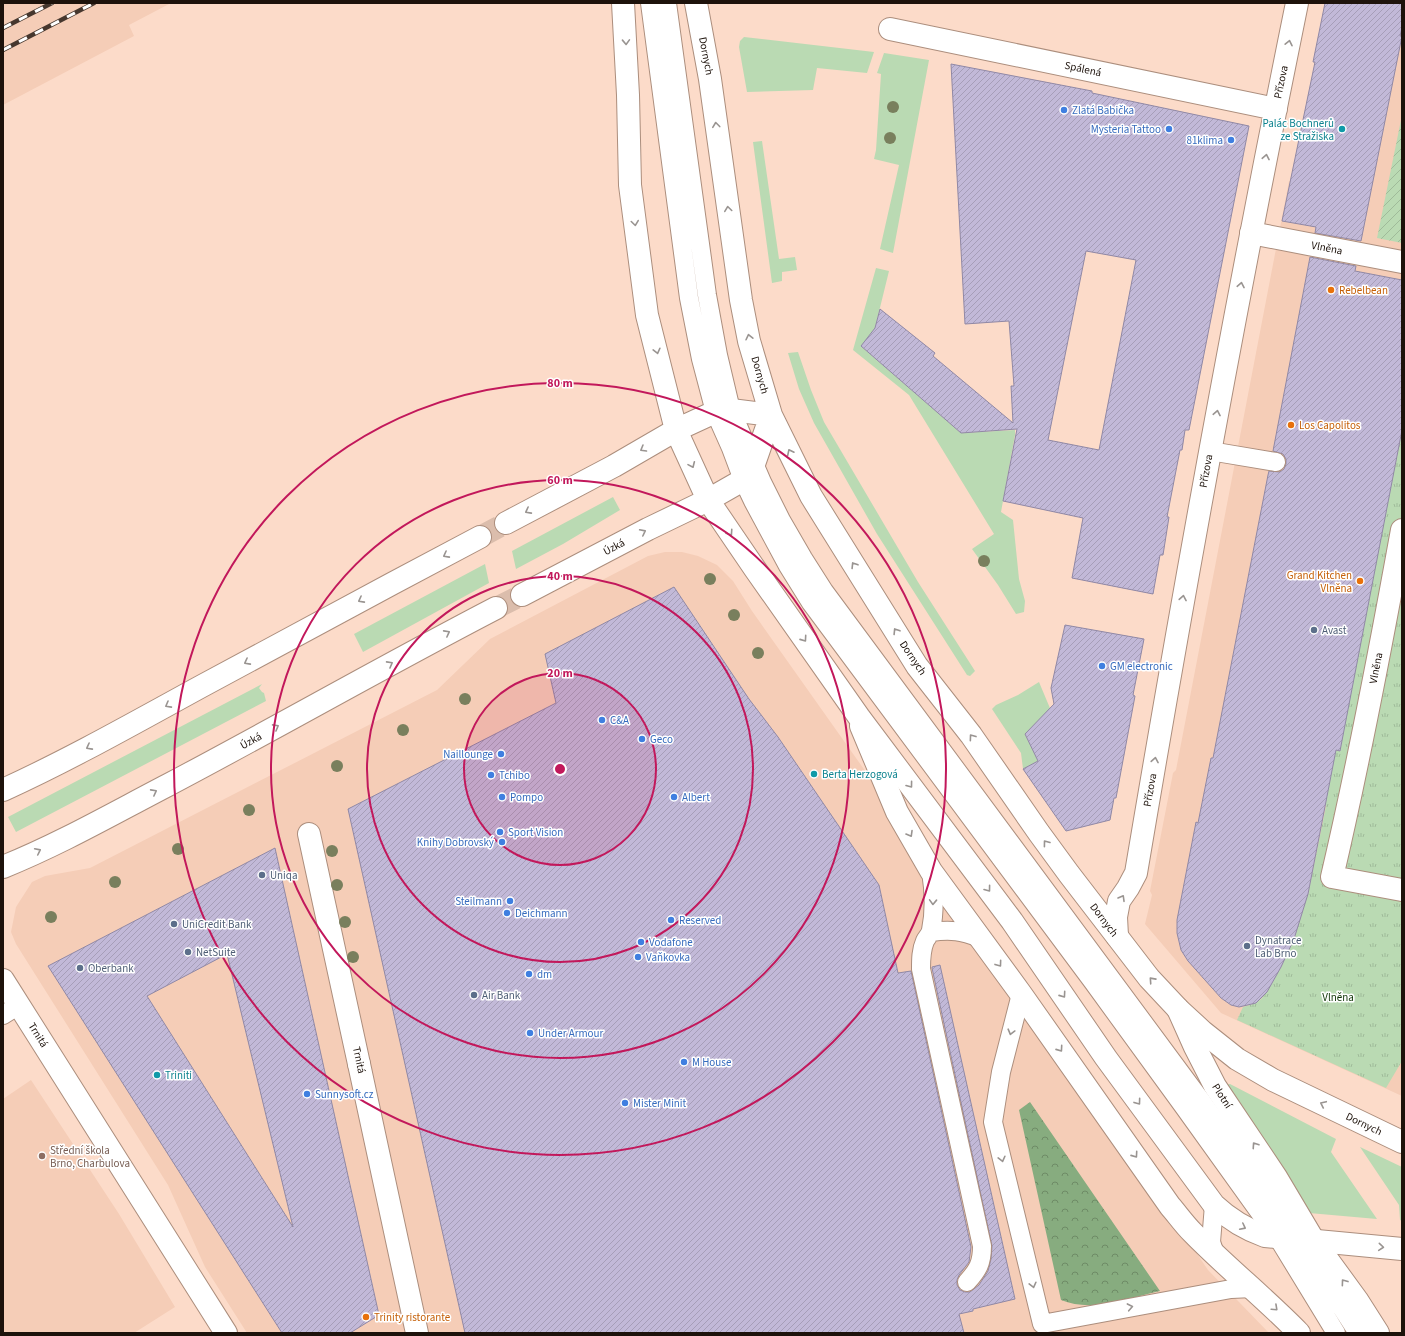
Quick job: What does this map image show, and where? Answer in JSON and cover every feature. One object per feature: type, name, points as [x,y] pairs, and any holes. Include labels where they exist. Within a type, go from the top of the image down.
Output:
[{"type":"main road","points":[[623,3],[628,80],[630,185],[648,315],[676,430],[708,500],[854,709],[1012,921],[1106,1058],[1214,1205],[1234,1222],[1253,1232],[1265,1236],[1295,1236],[1402,1250]]},
{"type":"main road","name":"Dornych","points":[[696,3],[710,79],[741,300],[749,341],[771,414],[811,496],[917,666],[971,735],[1039,833],[1149,978],[1178,1009],[1219,1046],[1252,1069],[1402,1142]]},
{"type":"main road","name":"Přízova","points":[[1117,936],[1116,917],[1119,901],[1136,873],[1210,451],[1251,233],[1297,3]]},
{"type":"main road","name":"Spálená","points":[[890,29],[1276,109]]},
{"type":"main road","name":"Vlněna","points":[[1251,233],[1402,262]]},
{"type":"main road","points":[[506,523],[614,466],[676,430],[723,411],[771,414],[749,472]]},
{"type":"main road","name":"Úzká","points":[[522,595],[648,529],[708,500],[749,472]]},
{"type":"main road","name":"Vlněna","points":[[1402,530],[1355,774],[1332,877],[1402,890]]},
{"type":"main road","points":[[3,790],[38,774],[123,729],[480,537]]},
{"type":"main road","name":"Úzká","points":[[3,867],[98,822],[242,746],[412,652],[496,608]]},
{"type":"main road","points":[[854,709],[897,812],[931,871],[1021,994],[1170,1206],[1215,1254],[1253,1288],[1299,1333]]},
{"type":"main road","name":"Trnitá","points":[[310,834],[417,1333]]},
{"type":"main road","name":"Trnitá","points":[[3,980],[11,1010],[226,1333]]},
{"type":"main road","name":"Plotní","points":[[1178,1009],[1215,1086],[1276,1177],[1295,1236],[1357,1300],[1378,1333]]},
{"type":"lane","points":[[650,3],[690,303],[701,359],[749,472],[753,501],[811,603],[1093,982],[1295,1236],[1358,1333]]},
{"type":"lane","points":[[668,3],[707,295],[718,355],[723,411]]},
{"type":"lane","points":[[1210,451],[1276,462]]},
{"type":"lane","points":[[931,871],[934,888],[934,904],[931,932],[925,941],[921,955],[921,969],[982,1246],[982,1258],[976,1271],[967,1282]]},
{"type":"lane","points":[[931,932],[946,930],[962,931],[981,938]]},
{"type":"lane","points":[[1021,994],[1001,1072],[992,1122],[1042,1324],[1231,1289],[1253,1288]]},
{"type":"lane","name":"Plotní","points":[[1276,1177],[1295,1236]]},
{"type":"lane","points":[[1214,1205],[1211,1242],[1215,1254]]},
{"type":"lane","points":[[1295,1236],[1336,1333]]},
{"type":"shaded area","points":[[3,3],[171,3],[129,25],[134,36],[3,105]]},
{"type":"shaded area","points":[[1402,3],[1402,1096],[1221,1013],[1145,924],[1152,895],[1150,891],[1173,773],[1176,770],[1289,181],[1291,181],[1315,63],[1313,62]]},
{"type":"shaded area","points":[[665,552],[682,552],[698,556],[717,565],[733,581],[752,611],[989,946],[1208,1270],[1269,1333],[247,1333],[205,1267],[168,1185],[16,944],[11,932],[16,907],[32,882],[45,876],[90,868],[437,690],[490,639],[648,556]]},
{"type":"shaded area","name":"Střední škola Brno, Charbulova","points":[[31,1080],[119,1214],[175,1307],[134,1333],[3,1333],[3,1099]]},
{"type":"green space","points":[[744,37],[874,52],[867,73],[817,68],[813,90],[747,92],[739,47],[740,41]]},
{"type":"green space","points":[[884,53],[929,60],[893,253],[880,249],[899,165],[874,159],[876,150],[881,74],[877,73]]},
{"type":"green space","points":[[1402,115],[1402,243],[1377,238]]},
{"type":"green space","points":[[762,141],[779,259],[795,257],[797,270],[782,272],[782,281],[772,283],[753,142]]},
{"type":"green space","points":[[876,268],[889,271],[875,328],[862,347],[961,433],[1015,430],[1001,512],[1013,520],[1019,579],[1025,601],[1024,612],[1016,614],[998,585],[972,549],[994,534],[909,395],[853,350]]},
{"type":"green space","points":[[798,352],[824,422],[918,582],[975,671],[970,676],[967,675],[877,534],[814,423],[799,389],[788,353]]},
{"type":"green space","name":"Vlněna","points":[[1402,430],[1402,1061],[1386,1088],[1237,1020],[1243,1007],[1256,1003],[1267,992],[1294,939],[1308,894],[1326,806],[1307,745],[1340,751],[1380,464],[1395,467]]},
{"type":"green space","points":[[613,497],[620,510],[563,544],[516,569],[512,551]]},
{"type":"green space","points":[[485,564],[489,583],[363,652],[354,634]]},
{"type":"green space","points":[[1039,682],[1052,713],[1045,714],[1025,734],[1038,761],[1023,769],[1021,753],[992,709],[996,705],[1018,695]]},
{"type":"green space","points":[[262,684],[259,688],[264,693],[266,701],[16,832],[8,817]]},
{"type":"green space","points":[[1230,1084],[1336,1139],[1331,1152],[1377,1219],[1309,1213],[1225,1085]]},
{"type":"green space","points":[[1030,1102],[1160,1291],[1098,1305],[1073,1304],[1061,1300],[1019,1110]]},
{"type":"green space","points":[[1360,1147],[1402,1167],[1402,1221],[1400,1220],[1399,1205]]},
{"type":"building","name":"Palác Bochnerů ze Stražiska","points":[[1325,3],[1402,3],[1402,28],[1400,36],[1402,36],[1361,241],[1315,233],[1316,227],[1282,221],[1315,62],[1313,62]]},
{"type":"building","points":[[951,64],[1092,91],[1092,93],[1249,126],[1189,430],[1185,430],[1182,450],[1180,450],[1167,517],[1169,517],[1163,555],[1160,555],[1153,594],[1072,578],[1083,518],[1003,501],[1017,429],[961,433],[861,346],[875,328],[880,309],[935,353],[933,356],[1013,423],[1011,386],[1014,386],[1009,321],[965,324]],"holes":[[[1086,251],[1136,260],[1099,450],[1048,440]]]},
{"type":"building","points":[[1310,257],[1356,266],[1355,271],[1402,280],[1402,430],[1340,751],[1336,750],[1308,894],[1294,939],[1267,992],[1256,1003],[1239,1007],[1231,1005],[1221,998],[1188,961],[1181,950],[1177,933],[1177,920],[1196,822],[1198,823],[1211,758],[1213,758],[1268,475],[1269,471],[1280,472],[1284,469],[1286,464],[1286,459],[1283,454],[1273,451]]},
{"type":"building","name":"Vaňkovka","points":[[674,587],[749,699],[778,737],[879,885],[898,973],[911,971],[971,1247],[969,1262],[959,1275],[957,1285],[960,1290],[970,1292],[979,1285],[988,1271],[992,1246],[932,968],[940,965],[1015,1299],[973,1309],[973,1311],[959,1314],[964,1333],[465,1333],[348,809],[556,703],[545,654]]},
{"type":"building","points":[[1065,625],[1144,639],[1116,798],[1114,798],[1110,820],[1066,831],[1023,769],[1038,761],[1025,734],[1054,704],[1051,688]]},
{"type":"building","points":[[275,848],[379,1315],[350,1333],[282,1333],[48,966]],"holes":[[[227,954],[293,1227],[147,996]]]},
{"type":"tunnel","points":[[480,537],[506,523]]},
{"type":"tunnel","points":[[496,608],[522,595]]},
{"type":"railway","points":[[3,28],[52,3]]},
{"type":"railway","points":[[3,50],[94,3]]},
{"type":"place","name":"Zlatá Babička","points":[[1064,110]]},
{"type":"place","name":"Mysteria Tattoo","points":[[1169,129]]},
{"type":"place","name":"Palác Bochnerů ze Stražiska","points":[[1342,129]]},
{"type":"place","name":"81klima","points":[[1231,140]]},
{"type":"place","name":"Rebelbean","points":[[1331,290]]},
{"type":"place","name":"Los Capolitos","points":[[1291,425]]},
{"type":"place","name":"Grand Kitchen Vlněna","points":[[1360,581]]},
{"type":"place","name":"Avast","points":[[1314,630]]},
{"type":"place","name":"GM electronic","points":[[1102,666]]},
{"type":"place","name":"C&A","points":[[602,720]]},
{"type":"place","name":"Geco","points":[[642,739]]},
{"type":"place","name":"Naillounge","points":[[501,754]]},
{"type":"place","name":"Berta Herzogová","points":[[814,774]]},
{"type":"place","name":"Tchibo","points":[[491,775]]},
{"type":"place","name":"Pompo","points":[[502,797]]},
{"type":"place","name":"Albert","points":[[674,797]]},
{"type":"place","name":"Sport Vision","points":[[500,832]]},
{"type":"place","name":"Knihy Dobrovský","points":[[502,842]]},
{"type":"place","name":"Uniqa","points":[[262,875]]},
{"type":"place","name":"Steilmann","points":[[510,901]]},
{"type":"place","name":"Deichmann","points":[[507,913]]},
{"type":"place","name":"Reserved","points":[[671,920]]},
{"type":"place","name":"UniCredit Bank","points":[[174,924]]},
{"type":"place","name":"Vodafone","points":[[641,942]]},
{"type":"place","name":"Dynatrace Lab Brno","points":[[1247,946]]},
{"type":"place","name":"NetSuite","points":[[188,952]]},
{"type":"place","name":"Vaňkovka","points":[[638,957]]},
{"type":"place","name":"Oberbank","points":[[80,968]]},
{"type":"place","name":"dm","points":[[529,974]]},
{"type":"place","name":"Air Bank","points":[[474,995]]},
{"type":"place","name":"Under Armour","points":[[530,1033]]},
{"type":"place","name":"M House","points":[[684,1062]]},
{"type":"place","name":"Triniti","points":[[157,1075]]},
{"type":"place","name":"Sunnysoft.cz","points":[[307,1094]]},
{"type":"place","name":"Mister Minit","points":[[625,1103]]},
{"type":"place","name":"Střední škola Brno, Charbulova","points":[[42,1156]]},
{"type":"place","name":"Trinity ristorante","points":[[366,1317]]}]
